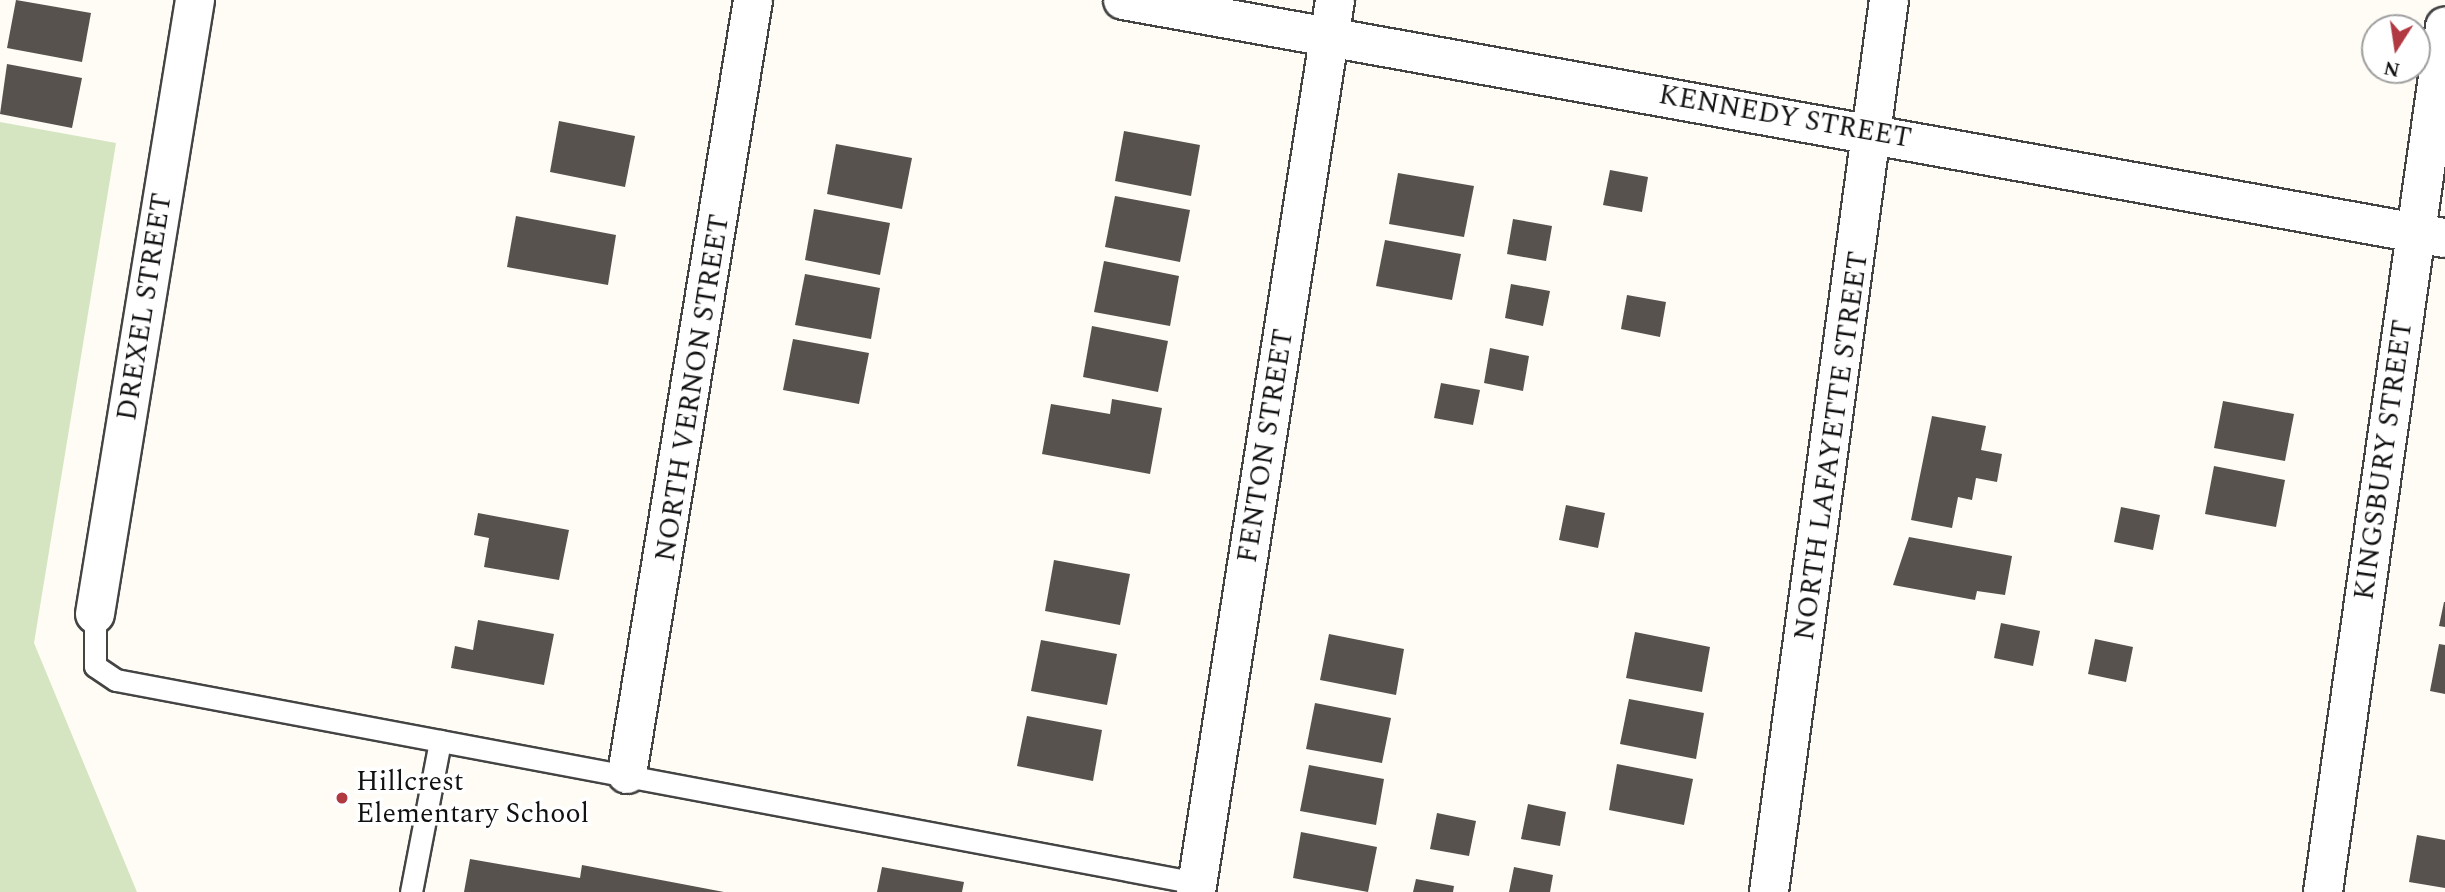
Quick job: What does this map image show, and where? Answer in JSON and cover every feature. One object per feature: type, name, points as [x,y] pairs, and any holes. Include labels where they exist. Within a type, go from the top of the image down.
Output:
[{"type":"street","name":"DREXEL STREET","points":[[95,614],[195,0]]},
{"type":"street","name":"NORTH VERNON STREET","points":[[627,774],[754,0]]},
{"type":"street","name":"KENNEDY STREET","points":[[1124,0],[1333,18],[1876,133],[2431,235]]},
{"type":"street","name":"NORTH LAFAYETTE STREET","points":[[1769,892],[1876,133],[1889,0]]},
{"type":"street","name":"FENTON STREET","points":[[1196,888],[1333,18]]},
{"type":"street","name":"KINGSBURY STREET","points":[[2322,892],[2431,235],[2445,27]]},
{"type":"lane","points":[[95,614],[95,666],[116,680],[627,774],[1196,888]]},
{"type":"lane","points":[[411,892],[440,741]]},
{"type":"green space","points":[[0,122],[116,143],[34,643],[137,892],[0,892]]},
{"type":"building","points":[[16,0],[91,13],[82,62],[7,48]]},
{"type":"building","points":[[7,64],[82,78],[72,128],[0,114]]},
{"type":"building","points":[[559,121],[635,136],[625,187],[550,172]]},
{"type":"building","points":[[1124,131],[1200,145],[1191,196],[1115,181]]},
{"type":"building","points":[[836,144],[912,158],[902,209],[827,194]]},
{"type":"building","points":[[1610,170],[1648,177],[1642,212],[1603,205]]},
{"type":"building","points":[[1398,173],[1474,186],[1464,237],[1389,224]]},
{"type":"building","points":[[1115,196],[1190,210],[1180,262],[1105,247]]},
{"type":"building","points":[[814,209],[890,223],[880,275],[805,260]]},
{"type":"building","points":[[516,216],[616,235],[608,285],[507,267]]},
{"type":"building","points":[[1513,219],[1552,226],[1546,261],[1507,254]]},
{"type":"building","points":[[1385,240],[1461,254],[1452,300],[1376,286]]},
{"type":"building","points":[[1104,261],[1179,276],[1170,326],[1094,312]]},
{"type":"building","points":[[805,274],[880,288],[871,339],[795,325]]},
{"type":"building","points":[[1511,284],[1550,291],[1543,326],[1505,318]]},
{"type":"building","points":[[1627,295],[1666,302],[1660,337],[1621,329]]},
{"type":"building","points":[[1092,326],[1168,341],[1158,392],[1083,377]]},
{"type":"building","points":[[793,339],[869,353],[859,404],[783,390]]},
{"type":"building","points":[[1490,348],[1529,356],[1523,391],[1484,383]]},
{"type":"building","points":[[1441,383],[1480,390],[1473,425],[1434,418]]},
{"type":"building","points":[[1112,399],[1162,408],[1150,474],[1042,454],[1051,404],[1110,414]]},
{"type":"building","points":[[2223,401],[2294,414],[2285,461],[2214,448]]},
{"type":"building","points":[[1932,416],[1986,426],[1981,450],[2002,454],[1997,482],[1976,478],[1972,500],[1958,497],[1952,528],[1911,520]]},
{"type":"building","points":[[2214,466],[2285,480],[2276,527],[2205,514]]},
{"type":"building","points":[[1566,505],[1605,513],[1598,548],[1559,540]]},
{"type":"building","points":[[2121,507],[2160,515],[2153,550],[2114,542]]},
{"type":"building","points":[[478,513],[569,530],[559,580],[484,567],[489,538],[474,535]]},
{"type":"building","points":[[1909,537],[2012,556],[2005,595],[1977,591],[1975,600],[1893,585]]},
{"type":"building","points":[[1054,560],[1130,574],[1120,625],[1045,611]]},
{"type":"building","points":[[2445,602],[2445,627],[2439,626]]},
{"type":"building","points":[[478,620],[554,634],[544,685],[451,668],[455,646],[473,650]]},
{"type":"building","points":[[2001,623],[2040,631],[2033,666],[1994,658]]},
{"type":"building","points":[[1635,632],[1710,647],[1702,692],[1626,678]]},
{"type":"building","points":[[1329,634],[1404,649],[1396,695],[1320,680]]},
{"type":"building","points":[[2095,639],[2133,647],[2126,682],[2088,674]]},
{"type":"building","points":[[1041,640],[1117,654],[1107,705],[1031,691]]},
{"type":"building","points":[[2439,644],[2445,645],[2445,694],[2430,691]]},
{"type":"building","points":[[1629,699],[1704,713],[1696,759],[1620,744]]},
{"type":"building","points":[[1315,703],[1391,718],[1382,763],[1306,749]]},
{"type":"building","points":[[1027,716],[1102,730],[1093,781],[1017,766]]},
{"type":"building","points":[[1617,764],[1693,779],[1684,825],[1609,810]]},
{"type":"building","points":[[1309,765],[1384,779],[1376,825],[1300,811]]},
{"type":"building","points":[[1528,804],[1566,812],[1560,846],[1521,839]]},
{"type":"building","points":[[1437,813],[1476,821],[1469,856],[1430,849]]},
{"type":"building","points":[[1301,832],[1377,847],[1368,892],[1293,878]]},
{"type":"building","points":[[2417,835],[2445,840],[2445,888],[2409,882]]},
{"type":"building","points":[[470,859],[580,878],[582,865],[724,892],[464,892]]},
{"type":"building","points":[[882,867],[964,882],[962,892],[877,892]]},
{"type":"building","points":[[1514,867],[1553,875],[1550,892],[1509,892]]},
{"type":"building","points":[[1416,879],[1454,886],[1453,892],[1413,892]]},
{"type":"place","name":"Hillcrest Elementary School","points":[[342,798]]}]
